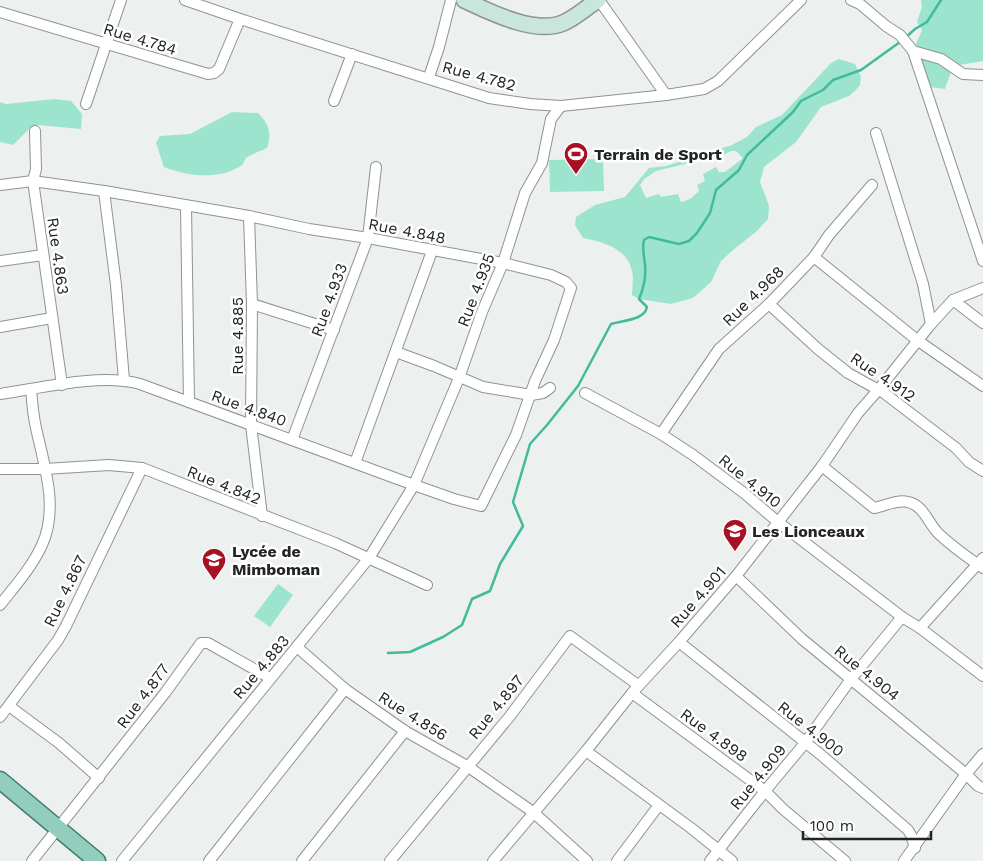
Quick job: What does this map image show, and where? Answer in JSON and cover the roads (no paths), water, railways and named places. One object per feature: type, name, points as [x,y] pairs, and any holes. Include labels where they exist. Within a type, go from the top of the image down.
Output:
[{"type":"main road","points":[[0,780],[82,861]]},
{"type":"main road","points":[[0,793],[97,861]]},
{"type":"street","points":[[86,104],[121,0]]},
{"type":"street","name":"Rue 4.782","points":[[185,0],[489,98],[560,106],[666,95],[704,89],[718,81],[801,0]]},
{"type":"street","points":[[429,78],[451,0]]},
{"type":"street","points":[[464,0],[527,25],[548,27],[564,23],[599,0],[666,95]]},
{"type":"street","points":[[851,0],[860,4],[907,43],[941,59],[963,74],[983,75]]},
{"type":"street","name":"Rue 4.784","points":[[0,12],[208,74],[214,73],[219,69],[240,19]]},
{"type":"street","points":[[907,43],[983,261]]},
{"type":"street","points":[[334,101],[352,54]]},
{"type":"street","name":"Rue 4.935","points":[[414,485],[459,378],[482,312],[503,263],[525,193],[542,163],[551,119],[560,106]]},
{"type":"street","name":"Rue 4.863","points":[[35,131],[36,169],[33,181],[62,385]]},
{"type":"street","points":[[876,133],[923,284],[931,324]]},
{"type":"street","name":"Rue 4.933","points":[[292,440],[368,238],[376,167]]},
{"type":"street","name":"Rue 4.848","points":[[0,185],[33,181],[104,191],[503,263],[566,282],[571,288],[554,340],[535,381],[516,435],[481,506]]},
{"type":"street","name":"Rue 4.968","points":[[661,434],[719,349],[769,304],[814,257],[829,235],[872,185]]},
{"type":"street","points":[[104,191],[116,285],[124,380]]},
{"type":"street","points":[[186,206],[188,402]]},
{"type":"street","name":"Rue 4.885","points":[[249,216],[252,304],[251,425],[262,516]]},
{"type":"street","points":[[355,463],[432,251]]},
{"type":"street","points":[[0,261],[44,256]]},
{"type":"street","points":[[814,257],[917,340],[983,386]]},
{"type":"street","name":"Rue 4.901","points":[[493,861],[586,751],[635,689],[736,576],[822,466],[858,413],[879,390],[917,340],[953,300],[983,288]]},
{"type":"street","points":[[953,300],[983,323]]},
{"type":"street","points":[[252,304],[334,330]]},
{"type":"street","name":"Rue 4.912","points":[[769,304],[848,374],[879,390],[956,448],[968,462],[983,471]]},
{"type":"street","points":[[0,327],[52,318]]},
{"type":"street","points":[[396,352],[483,387],[531,395],[543,393],[550,388]]},
{"type":"street","name":"Rue 4.840","points":[[0,394],[62,385],[124,380],[414,485],[481,506]]},
{"type":"street","points":[[0,605],[36,558],[43,543],[50,519],[51,508],[31,389]]},
{"type":"street","name":"Rue 4.910","points":[[585,394],[661,434],[744,493],[778,522],[902,617],[920,628],[983,676]]},
{"type":"street","name":"Rue 4.842","points":[[0,469],[109,465],[142,468],[335,543],[426,585]]},
{"type":"street","points":[[822,466],[874,508],[898,502],[909,502],[919,508],[937,532],[959,552],[981,564],[920,628]]},
{"type":"street","name":"Rue 4.867","points":[[0,717],[58,640],[66,626],[142,468]]},
{"type":"street","name":"Rue 4.883","points":[[122,861],[369,558],[414,485]]},
{"type":"street","name":"Rue 4.904","points":[[736,576],[802,639],[966,774],[978,786],[983,788]]},
{"type":"street","name":"Rue 4.909","points":[[710,861],[805,743],[851,679],[902,617]]},
{"type":"street","name":"Rue 4.897","points":[[390,861],[510,716],[570,636],[635,689]]},
{"type":"street","name":"Rue 4.877","points":[[32,861],[165,693],[201,643],[208,642],[270,678]]},
{"type":"street","name":"Rue 4.900","points":[[679,642],[861,788],[908,830],[915,848]]},
{"type":"street","name":"Rue 4.856","points":[[297,647],[345,689],[405,731],[467,766],[533,812],[587,861]]},
{"type":"street","points":[[209,861],[345,689]]},
{"type":"street","name":"Rue 4.898","points":[[635,689],[765,791],[783,809],[846,861]]},
{"type":"street","points":[[9,706],[59,743],[99,778]]},
{"type":"street","points":[[302,861],[405,731]]},
{"type":"street","points":[[586,751],[732,861]]},
{"type":"street","points":[[904,861],[966,774],[983,754]]},
{"type":"street","points":[[617,861],[659,805]]},
{"type":"waterway","points":[[905,38],[927,22],[941,0]]},
{"type":"waterway","points":[[388,653],[410,652],[443,637],[462,625],[472,599],[490,591],[500,564],[523,526],[513,502],[530,444],[578,386],[611,324],[632,319],[645,312],[647,307],[639,299],[645,278],[644,240],[649,237],[679,244],[689,241],[697,233],[710,213],[716,190],[739,170],[747,155],[793,112],[801,101],[823,90],[833,80],[861,70],[900,42]]},
{"type":"place","name":"Terrain de Sport","points":[[576,175]]},
{"type":"place","name":"Les Lionceaux","points":[[735,552]]},
{"type":"place","name":"Lycée de Mimboman","points":[[214,581]]}]
